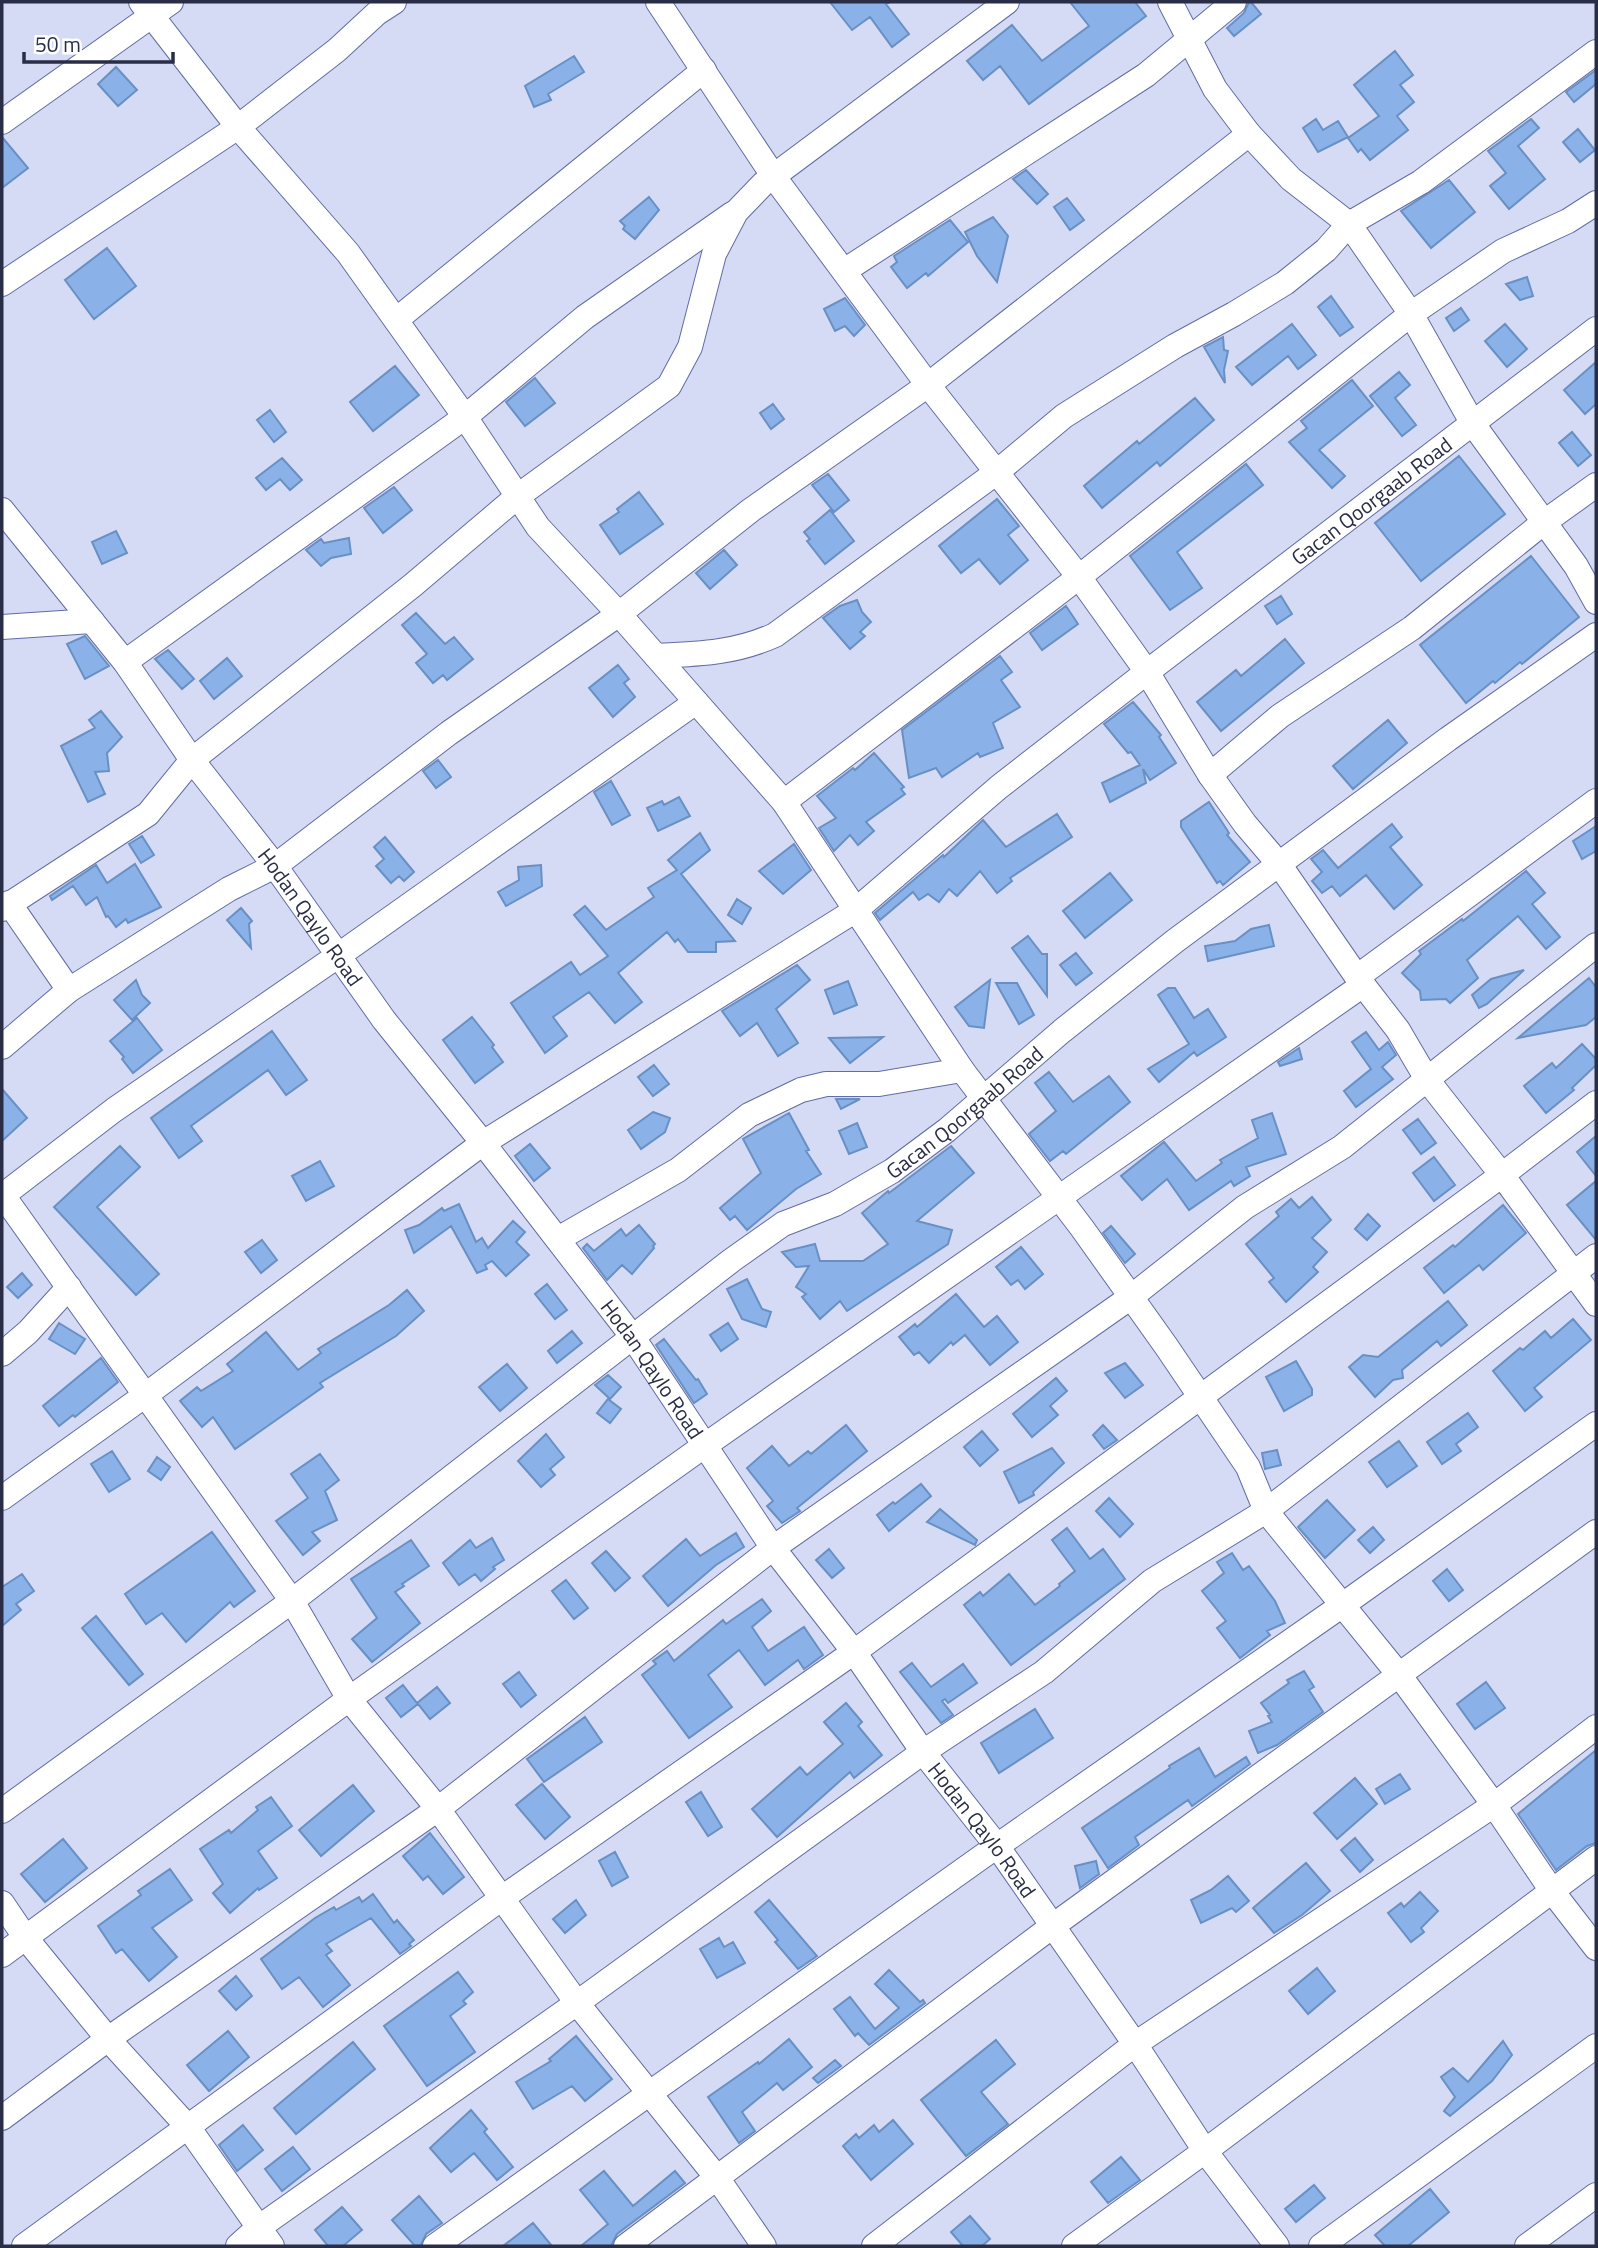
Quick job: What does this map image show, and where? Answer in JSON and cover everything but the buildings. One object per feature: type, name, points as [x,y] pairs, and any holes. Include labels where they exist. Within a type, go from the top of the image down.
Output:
[{"type":"street","points":[[2,284],[238,127],[394,2]]},
{"type":"street","points":[[659,2],[774,177],[928,385],[1079,577],[1147,672],[1210,775],[1245,824],[1279,864],[1360,981],[1398,1030],[1428,1081],[1502,1175],[1596,1304]]},
{"type":"street","points":[[125,662],[465,417],[585,317],[736,212],[763,184],[1007,2]]},
{"type":"street","points":[[1170,2],[1214,89],[1249,134],[1291,179],[1349,224],[1411,314],[1473,424],[1543,523],[1586,566],[1596,602]]},
{"type":"street","points":[[844,271],[1146,75],[1234,2]]},
{"type":"street","points":[[2,122],[154,7],[238,127],[348,253],[465,417],[538,527],[620,614],[784,802],[961,1070],[1131,1297],[1248,1467],[1266,1511],[1400,1676],[1494,1805],[1552,1891],[1596,1948]]},
{"type":"street","points":[[656,656],[715,653],[751,646],[775,635],[997,472],[1064,416],[1111,385],[1284,283],[1325,250],[1349,224],[1421,181],[1596,52]]},
{"type":"street","points":[[396,320],[704,70]]},
{"type":"street","points":[[2,1047],[69,990],[229,890],[275,866],[449,733],[620,614],[751,510],[928,385],[1249,134]]},
{"type":"street","points":[[784,802],[1079,577],[1411,314],[1503,251],[1568,221],[1596,203]]},
{"type":"street","points":[[69,990],[6,906],[148,814],[192,760],[413,585],[518,496],[669,386],[690,346],[714,254],[736,212]]},
{"type":"street","name":"Gacan Qoorgaab Road","points":[[2,1498],[482,1143],[856,910],[999,787],[1596,329]]},
{"type":"street","points":[[1210,775],[1280,716],[1412,628],[1543,523],[1596,485]]},
{"type":"street","name":"Hodan Qaylo Road","points":[[2,510],[125,662],[192,760],[275,866],[384,1020],[632,1336],[773,1548],[854,1652],[923,1752],[997,1846],[1135,2044],[1205,2151],[1277,2246]]},
{"type":"street","points":[[2,627],[92,621]]},
{"type":"street","name":"Gacan Qoorgaab Road","points":[[2,1811],[292,1601],[632,1336],[783,1224],[835,1204],[892,1171],[984,1099],[1082,1014],[1175,941],[1448,739],[1596,635]]},
{"type":"street","points":[[696,702],[339,955],[114,1110],[2,1195],[292,1601],[349,1699],[438,1809],[577,2003],[718,2179],[764,2246]]},
{"type":"street","points":[[2,1955],[349,1699],[704,1446],[1059,1199],[1360,981],[1596,801]]},
{"type":"street","points":[[2,2118],[108,2039],[438,1809],[773,1548],[1131,1297],[1245,1207],[1342,1147],[1596,945]]},
{"type":"street","points":[[558,1239],[678,1170],[749,1115],[801,1090],[826,1084],[879,1084],[961,1070]]},
{"type":"street","points":[[24,2246],[502,1898],[854,1652],[1502,1175],[1596,1102]]},
{"type":"street","points":[[238,2246],[265,2237],[577,2003],[923,1752],[1044,1672],[1152,1581],[1266,1511],[1596,1256]]},
{"type":"street","points":[[2,1354],[28,1332],[69,1287]]},
{"type":"street","points":[[435,2246],[1596,1424]]},
{"type":"street","points":[[626,2246],[1054,1926],[1596,1532]]},
{"type":"street","points":[[874,2246],[1135,2044],[1494,1805],[1596,1727]]},
{"type":"street","points":[[1074,2246],[1596,1858]]},
{"type":"street","points":[[2,1903],[25,1937],[108,2039],[188,2127],[265,2237]]},
{"type":"street","points":[[1321,2246],[1596,2046]]},
{"type":"street","points":[[1527,2246],[1596,2195]]}]
